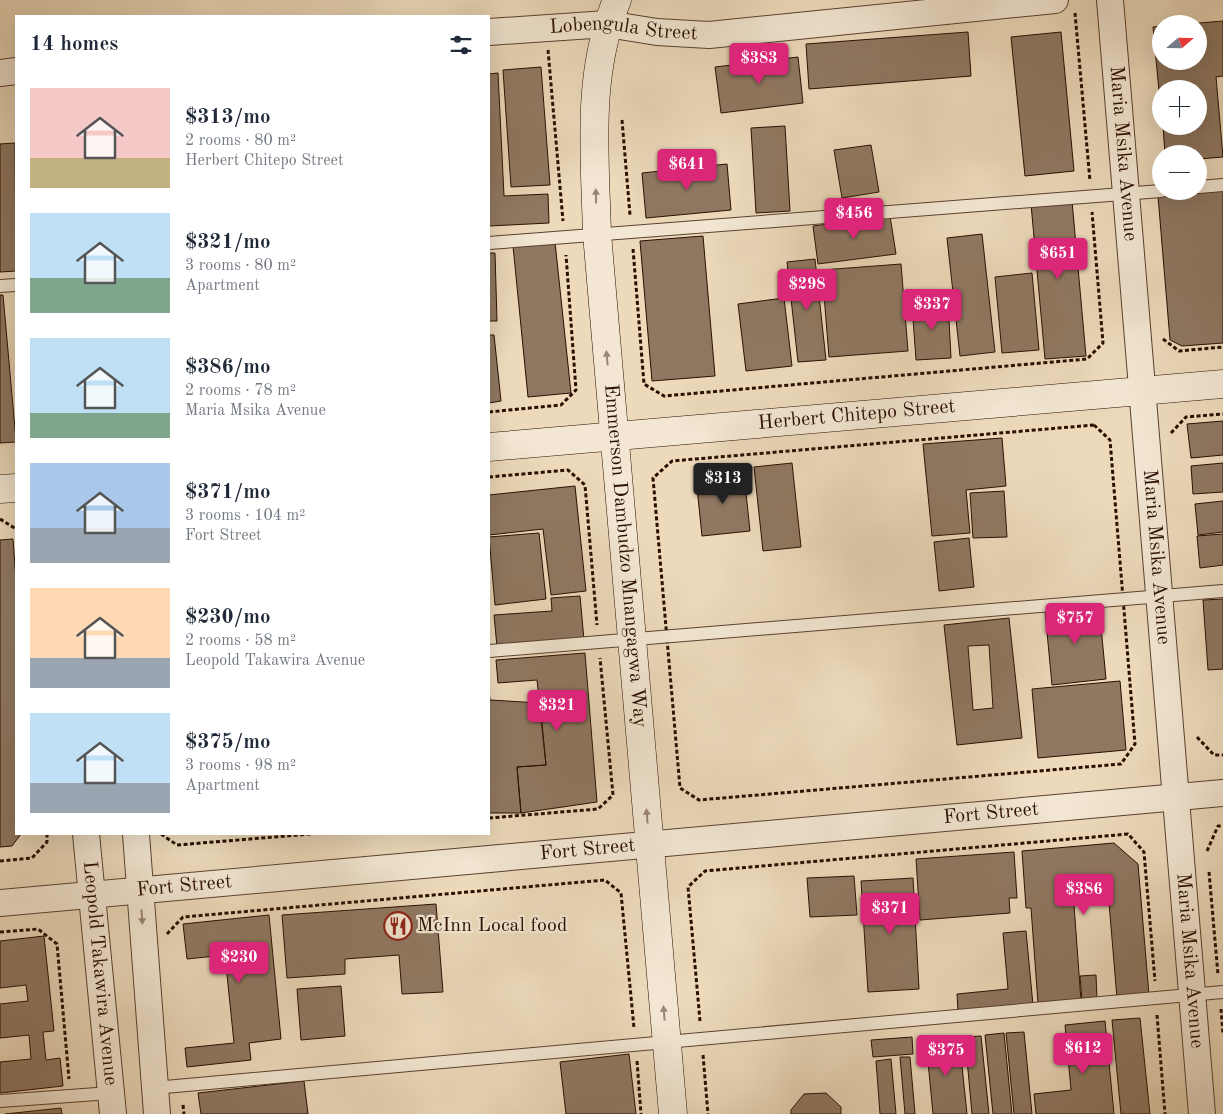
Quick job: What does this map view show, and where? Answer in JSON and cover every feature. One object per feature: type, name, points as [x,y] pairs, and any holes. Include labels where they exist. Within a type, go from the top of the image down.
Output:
[{"type":"street","name":"Maria Msika Avenue","points":[[1110,0],[1202,1114]]},
{"type":"street","name":"Lobengula Street","points":[[490,32],[612,12],[657,32],[709,35],[1065,5]]},
{"type":"street","name":"Emmerson Dambudzo Mnangagwa Way","points":[[612,12],[598,64],[594,113],[597,234],[673,1114]]},
{"type":"street","points":[[0,73],[15,71]]},
{"type":"street","name":"Herbert Chitepo Street","points":[[490,447],[1223,384]]},
{"type":"street","points":[[0,489],[15,488]]},
{"type":"street","name":"Fort Street","points":[[0,903],[1223,792]]},
{"type":"street","name":"Leopold Takawira Avenue","points":[[86,835],[112,1104]]},
{"type":"street","points":[[136,835],[157,1114]]},
{"type":"lane","points":[[1207,186],[1223,185]]},
{"type":"lane","points":[[490,243],[1152,192]]},
{"type":"lane","points":[[0,286],[15,285]]},
{"type":"lane","points":[[490,651],[1223,591]]},
{"type":"lane","points":[[154,1088],[1221,992]]},
{"type":"lane","points":[[0,1101],[70,1096],[112,1104]]},
{"type":"path","points":[[621,113],[644,384],[664,396],[1087,358],[1103,343],[1091,197],[1065,5]]},
{"type":"path","points":[[490,412],[561,406],[576,390],[548,47]]},
{"type":"path","points":[[490,477],[568,470],[585,485],[613,794],[598,809],[490,818]]},
{"type":"path","points":[[0,519],[15,528]]},
{"type":"path","points":[[1207,857],[1207,847],[1218,826],[1223,826]]},
{"type":"path","points":[[708,1114],[688,887],[705,871],[1128,834],[1144,852],[1166,1114]]},
{"type":"path","points":[[0,861],[32,858],[48,842],[47,835]]},
{"type":"path","points":[[162,835],[177,845],[299,835]]},
{"type":"path","points":[[1208,867],[1221,992],[1223,1034]]},
{"type":"path","points":[[167,935],[182,916],[605,880],[622,893],[641,1114]]},
{"type":"path","points":[[0,932],[38,929],[57,944],[70,1096]]},
{"type":"path","points":[[181,1085],[184,1114]]},
{"type":"building","points":[[1223,21],[1223,76],[1216,77],[1223,157],[1207,158],[1207,145],[1164,145],[1164,135],[1207,135],[1207,80],[1158,80],[1157,70],[1208,70],[1208,22]]},
{"type":"building","points":[[968,32],[971,76],[809,89],[806,44]]},
{"type":"building","points":[[1061,32],[1074,171],[1025,176],[1011,37]]},
{"type":"building","points":[[798,57],[803,103],[721,113],[715,67]]},
{"type":"building","points":[[541,67],[550,185],[511,187],[503,70]]},
{"type":"building","points":[[498,73],[504,196],[548,194],[549,223],[490,226],[490,74]]},
{"type":"building","points":[[785,126],[790,211],[756,213],[751,128]]},
{"type":"building","points":[[15,143],[15,271],[0,272],[0,144]]},
{"type":"building","points":[[871,145],[879,192],[842,198],[834,150]]},
{"type":"building","points":[[727,164],[731,210],[646,218],[642,173]]},
{"type":"building","points":[[1223,191],[1223,343],[1182,346],[1170,340],[1158,200],[1207,200],[1207,192]]},
{"type":"building","points":[[1072,201],[1086,356],[1045,359],[1031,204]]},
{"type":"building","points":[[890,216],[896,254],[818,264],[813,226]]},
{"type":"building","points":[[982,234],[995,352],[960,356],[947,238]]},
{"type":"building","points":[[703,236],[715,376],[652,381],[640,241]]},
{"type":"building","points":[[555,242],[571,393],[528,397],[513,246]]},
{"type":"building","points":[[490,253],[495,253],[497,321],[490,321]]},
{"type":"building","points":[[815,259],[826,360],[798,362],[787,262]]},
{"type":"building","points":[[901,264],[908,351],[829,357],[822,270]]},
{"type":"building","points":[[1032,273],[1039,350],[1002,353],[995,277]]},
{"type":"building","points":[[0,295],[3,295],[15,442],[0,443]]},
{"type":"building","points":[[784,298],[792,366],[746,371],[738,304]]},
{"type":"building","points":[[948,302],[951,358],[916,360],[912,305]]},
{"type":"building","points":[[490,335],[494,335],[501,401],[490,403]]},
{"type":"building","points":[[1223,421],[1223,455],[1191,458],[1187,424]]},
{"type":"building","points":[[1002,438],[1006,486],[966,490],[970,533],[932,536],[923,444]]},
{"type":"building","points":[[792,463],[801,547],[763,551],[754,467]]},
{"type":"building","points":[[1223,463],[1223,492],[1193,494],[1191,466]]},
{"type":"building","points":[[744,474],[750,531],[702,536],[696,478]]},
{"type":"building","points":[[575,486],[586,591],[551,595],[543,529],[490,535],[490,495]]},
{"type":"building","points":[[1004,491],[1007,537],[973,538],[970,493]]},
{"type":"building","points":[[1223,501],[1223,532],[1198,535],[1195,504]]},
{"type":"building","points":[[539,533],[546,599],[495,605],[490,537]]},
{"type":"building","points":[[1223,534],[1223,565],[1200,568],[1197,536]]},
{"type":"building","points":[[969,538],[974,587],[939,591],[934,542]]},
{"type":"building","points":[[13,539],[15,566],[15,835],[20,835],[12,846],[0,847],[0,540]]},
{"type":"building","points":[[580,596],[584,640],[497,647],[494,615],[552,611],[551,598]]},
{"type":"building","points":[[1223,599],[1223,669],[1208,670],[1203,600]]},
{"type":"building","points":[[1099,606],[1106,679],[1052,685],[1045,611]]},
{"type":"building","points":[[1009,618],[1022,738],[957,745],[944,625]],"holes":[[[989,645],[993,708],[973,710],[968,646]]]},
{"type":"building","points":[[585,653],[597,802],[521,813],[517,767],[546,765],[537,680],[498,683],[496,660]]},
{"type":"building","points":[[1120,681],[1126,750],[1038,758],[1032,689]]},
{"type":"building","points":[[490,700],[540,703],[546,765],[517,767],[521,813],[490,813]]},
{"type":"building","points":[[1114,843],[1138,864],[1149,995],[1117,998],[1109,903],[1074,905],[1081,1001],[1038,1003],[1031,908],[1026,908],[1022,851]]},
{"type":"building","points":[[1014,852],[1017,898],[1009,898],[1010,913],[920,920],[916,859]]},
{"type":"building","points":[[854,876],[857,915],[810,917],[807,878]]},
{"type":"building","points":[[913,878],[919,989],[868,992],[861,881]]},
{"type":"building","points":[[436,904],[443,992],[402,994],[399,955],[345,959],[345,974],[287,978],[282,915]]},
{"type":"building","points":[[269,915],[281,1039],[249,1043],[251,1060],[187,1067],[185,1048],[234,1043],[225,955],[187,959],[183,924]]},
{"type":"building","points":[[1026,931],[1033,1005],[958,1011],[957,994],[1008,989],[1003,933]]},
{"type":"building","points":[[44,936],[54,1031],[43,1032],[46,1060],[60,1058],[63,1086],[0,1093],[0,1062],[31,1059],[29,1035],[0,1038],[0,1004],[28,1001],[26,985],[0,988],[0,941]]},
{"type":"building","points":[[1096,975],[1097,999],[1082,1000],[1080,976]]},
{"type":"building","points":[[341,986],[345,1036],[301,1040],[297,989]]},
{"type":"building","points":[[1140,1018],[1150,1114],[1121,1114],[1112,1020]]},
{"type":"building","points":[[1105,1021],[1114,1114],[1036,1114],[1034,1094],[1071,1090],[1065,1025]]},
{"type":"building","points":[[1024,1032],[1032,1114],[1014,1114],[1006,1033]]},
{"type":"building","points":[[1004,1033],[1012,1114],[993,1114],[985,1035]]},
{"type":"building","points":[[981,1036],[989,1114],[972,1114],[965,1037]]},
{"type":"building","points":[[912,1037],[913,1054],[873,1057],[871,1040]]},
{"type":"building","points":[[959,1038],[967,1114],[933,1114],[926,1041]]},
{"type":"building","points":[[629,1054],[636,1114],[566,1114],[560,1062]]},
{"type":"building","points":[[900,1057],[910,1057],[915,1114],[905,1114]]},
{"type":"building","points":[[891,1059],[896,1114],[880,1114],[876,1061]]},
{"type":"building","points":[[304,1081],[308,1114],[201,1114],[198,1093]]},
{"type":"building","points":[[826,1093],[841,1107],[841,1114],[791,1114],[791,1110],[804,1094]]},
{"type":"building","points":[[61,1108],[62,1114],[5,1114]]},
{"type":"place","name":"McInn Local food","points":[[398,926]]}]
